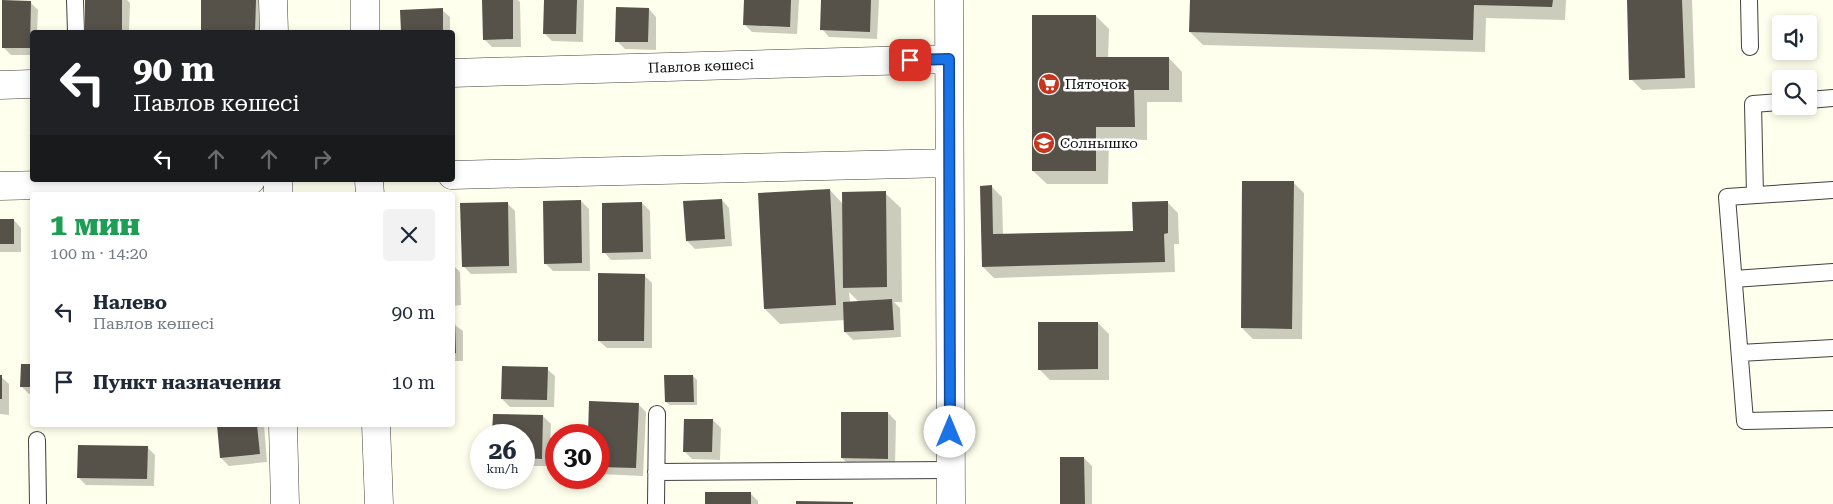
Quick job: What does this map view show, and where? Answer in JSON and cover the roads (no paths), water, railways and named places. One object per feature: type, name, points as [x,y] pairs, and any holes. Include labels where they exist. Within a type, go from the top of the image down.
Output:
[{"type":"street","points":[[273,0],[274,30]]},
{"type":"street","points":[[364,0],[365,30]]},
{"type":"street","points":[[949,0],[951,504]]},
{"type":"street","name":"Павлов көшесі","points":[[455,72],[949,59]]},
{"type":"street","points":[[0,85],[30,84]]},
{"type":"street","points":[[455,175],[949,163]]},
{"type":"street","points":[[0,186],[167,182]]},
{"type":"street","points":[[283,427],[285,504]]},
{"type":"street","points":[[376,427],[379,504]]},
{"type":"lane","points":[[75,0],[76,30]]},
{"type":"lane","points":[[1750,0],[1750,47]]},
{"type":"lane","points":[[1817,99],[1833,98]]},
{"type":"lane","points":[[1755,195],[1753,104],[1772,103]]},
{"type":"lane","points":[[1833,190],[1727,197],[1745,422],[1833,419]]},
{"type":"lane","points":[[1734,279],[1833,272]]},
{"type":"lane","points":[[1740,353],[1833,348]]},
{"type":"lane","points":[[656,414],[656,504]]},
{"type":"lane","points":[[37,440],[38,504]]},
{"type":"lane","points":[[656,472],[950,470]]},
{"type":"place","name":"Пяточок","points":[[1049,84]]},
{"type":"place","name":"Солнышко","points":[[1044,143]]}]
